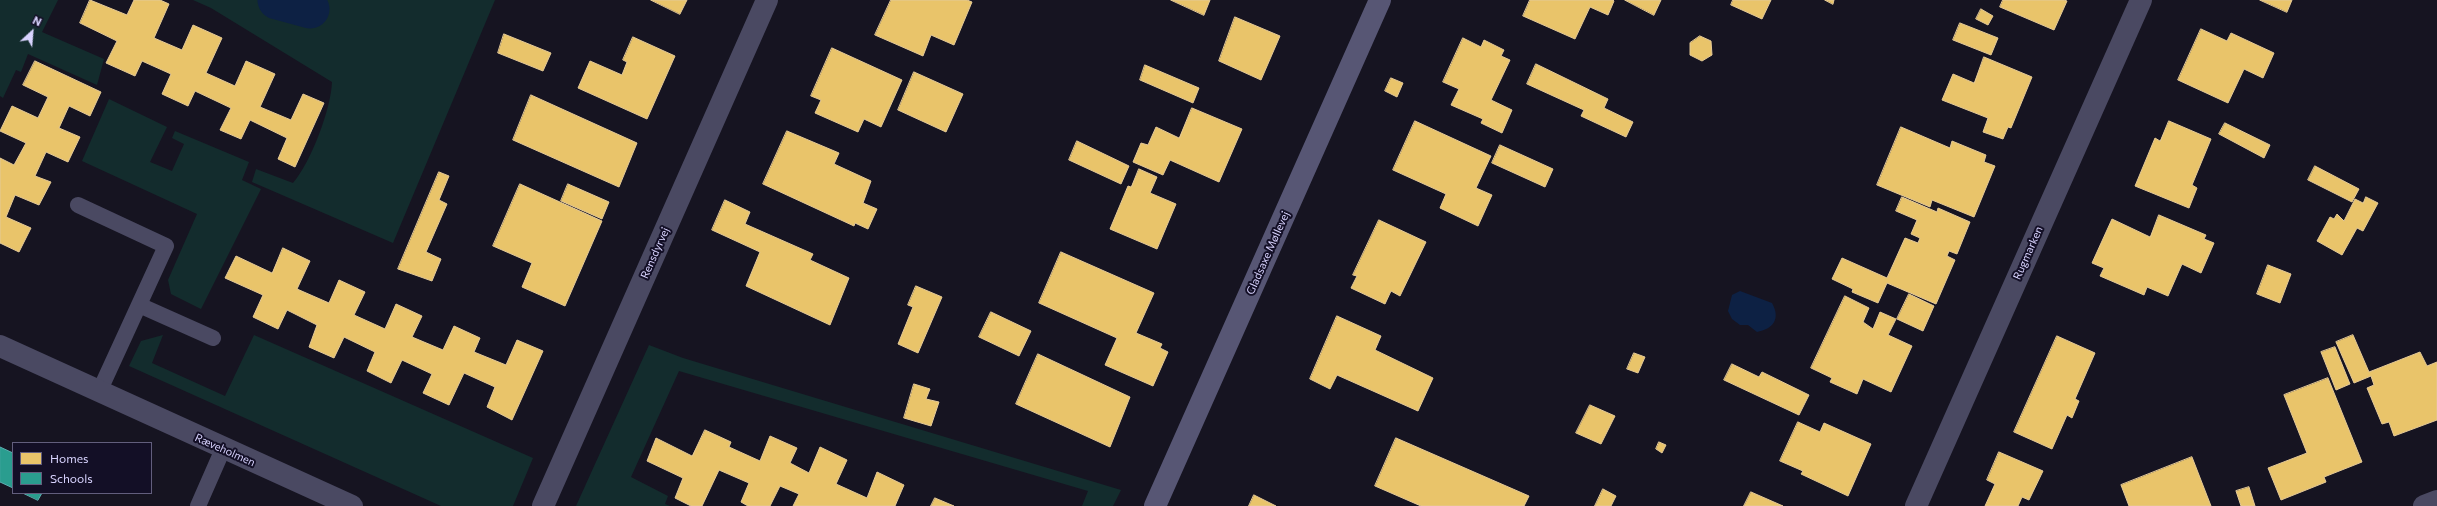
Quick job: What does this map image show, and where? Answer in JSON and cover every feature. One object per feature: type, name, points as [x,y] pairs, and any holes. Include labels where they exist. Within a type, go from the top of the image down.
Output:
[{"type":"street","name":"Rensdyrvej","points":[[543,506],[767,0]]},
{"type":"street","name":"Gladsaxe Møllevej","points":[[1155,506],[1380,0]]},
{"type":"street","name":"Rugmarken","points":[[1916,506],[2141,0]]},
{"type":"street","name":"Ræveholmen","points":[[0,346],[223,449],[352,506]]},
{"type":"street","points":[[2424,506],[2437,501]]},
{"type":"lane","points":[[78,205],[166,246],[99,392]]},
{"type":"lane","points":[[139,305],[213,338]]},
{"type":"lane","points":[[198,506],[223,449]]},
{"type":"green space","points":[[0,0],[58,0],[42,32],[104,59],[97,85],[28,54],[21,72],[16,70],[3,98],[0,96]]},
{"type":"green space","points":[[193,0],[495,0],[393,243],[252,182],[256,169],[293,183],[307,162],[319,135],[328,106],[332,82],[211,8]]},
{"type":"green space","points":[[109,99],[167,127],[150,162],[172,171],[184,144],[172,138],[175,131],[249,162],[242,180],[261,189],[201,309],[171,294],[168,280],[197,214],[82,161]]},
{"type":"green space","points":[[163,335],[152,363],[225,396],[254,335],[533,458],[513,506],[441,506],[129,366],[141,341]]},
{"type":"green space","points":[[649,345],[683,358],[1121,490],[1113,506],[1082,506],[1088,491],[679,371],[631,477],[668,496],[665,504],[670,506],[576,506]]},
{"type":"water","points":[[1740,291],[1772,303],[1776,314],[1774,322],[1771,326],[1763,331],[1757,332],[1748,325],[1740,325],[1732,319],[1728,311],[1732,295]]},
{"type":"building: Homes","points":[[90,0],[127,15],[134,0],[160,0],[169,4],[154,38],[182,50],[193,25],[222,38],[206,73],[235,86],[246,61],[275,74],[260,107],[291,120],[303,94],[324,103],[295,167],[278,159],[287,138],[250,120],[241,139],[220,130],[231,108],[195,91],[188,106],[162,94],[171,74],[142,61],[135,76],[106,63],[117,41],[80,23]]},
{"type":"building: Homes","points":[[651,0],[687,0],[680,14]]},
{"type":"building: Homes","points":[[891,0],[967,0],[972,2],[954,45],[931,35],[923,56],[875,35]]},
{"type":"building: Homes","points":[[1171,0],[1210,0],[1204,15]]},
{"type":"building: Homes","points":[[1530,0],[1614,1],[1608,15],[1590,7],[1575,39],[1523,16]]},
{"type":"building: Homes","points":[[1625,0],[1661,0],[1654,15]]},
{"type":"building: Homes","points":[[1733,0],[1771,0],[1762,19],[1731,5]]},
{"type":"building: Homes","points":[[1825,0],[1834,0],[1833,4]]},
{"type":"building: Homes","points":[[2003,0],[2067,1],[2054,30],[2000,7]]},
{"type":"building: Homes","points":[[2260,0],[2292,0],[2287,12]]},
{"type":"building: Homes","points":[[1981,9],[1993,16],[1988,25],[1976,19]]},
{"type":"building: Homes","points":[[1235,17],[1280,36],[1261,80],[1219,61]]},
{"type":"building: Homes","points":[[1960,23],[1998,38],[1991,55],[1953,40]]},
{"type":"building: Homes","points":[[2201,29],[2227,41],[2231,33],[2274,53],[2263,78],[2244,69],[2228,103],[2178,80]]},
{"type":"building: Homes","points":[[504,34],[551,53],[543,71],[498,53]]},
{"type":"building: Homes","points":[[1700,36],[1711,41],[1712,55],[1702,61],[1690,55],[1690,43]]},
{"type":"building: Homes","points":[[633,37],[675,56],[647,119],[578,88],[590,61],[622,75],[627,62],[623,60]]},
{"type":"building: Homes","points":[[1463,38],[1481,47],[1484,40],[1504,50],[1501,56],[1510,60],[1491,100],[1512,110],[1502,133],[1481,123],[1483,119],[1451,105],[1459,89],[1443,82]]},
{"type":"building: Homes","points":[[832,48],[902,80],[881,127],[864,119],[858,132],[815,113],[821,100],[811,96]]},
{"type":"building: Homes","points":[[1984,57],[2032,77],[2011,128],[2008,127],[2003,139],[1983,132],[1988,118],[1942,100],[1953,74],[1974,83]]},
{"type":"building: Homes","points":[[35,61],[101,92],[90,116],[69,106],[59,128],[80,137],[68,162],[46,152],[35,176],[51,182],[39,205],[15,195],[6,217],[31,228],[19,252],[0,243],[0,158],[14,165],[26,143],[0,131],[12,106],[38,118],[48,97],[23,85]]},
{"type":"building: Homes","points":[[1536,64],[1608,99],[1604,108],[1633,122],[1626,137],[1581,116],[1584,110],[1527,84]]},
{"type":"building: Homes","points":[[1145,65],[1199,88],[1193,103],[1140,80]]},
{"type":"building: Homes","points":[[914,72],[963,94],[946,132],[898,110]]},
{"type":"building: Homes","points":[[1391,78],[1403,83],[1397,97],[1385,91]]},
{"type":"building: Homes","points":[[531,95],[637,143],[619,187],[513,140]]},
{"type":"building: Homes","points":[[1192,108],[1242,129],[1219,182],[1170,160],[1163,175],[1133,162],[1141,143],[1148,145],[1156,127],[1179,138]]},
{"type":"building: Homes","points":[[1415,121],[1491,156],[1476,188],[1492,195],[1478,226],[1440,208],[1446,194],[1393,170]]},
{"type":"building: Homes","points":[[2169,121],[2211,139],[2192,185],[2197,188],[2189,208],[2135,186],[2155,138],[2160,141]]},
{"type":"building: Homes","points":[[2225,123],[2270,145],[2264,158],[2219,134]]},
{"type":"building: Homes","points":[[1901,127],[1950,148],[1952,141],[1986,155],[1984,162],[1995,166],[1974,217],[1932,200],[1930,207],[1877,185]]},
{"type":"building: Homes","points":[[787,131],[839,153],[834,164],[871,181],[863,203],[877,209],[868,229],[855,223],[854,226],[763,184]]},
{"type":"building: Homes","points":[[1077,141],[1129,166],[1121,184],[1069,160]]},
{"type":"building: Homes","points":[[1500,145],[1553,169],[1545,187],[1492,163]]},
{"type":"building: Homes","points":[[2315,166],[2359,189],[2352,202],[2308,180]]},
{"type":"building: Homes","points":[[1139,169],[1157,177],[1150,193],[1176,204],[1157,249],[1110,229],[1128,186],[1131,187]]},
{"type":"building: Homes","points":[[439,172],[449,176],[439,200],[447,204],[426,252],[441,259],[432,281],[398,269]]},
{"type":"building: Homes","points":[[520,184],[602,221],[565,306],[522,287],[532,263],[493,246]]},
{"type":"building: Homes","points":[[568,184],[609,202],[602,219],[561,201]]},
{"type":"building: Homes","points":[[1902,197],[1937,212],[1938,208],[1970,222],[1957,254],[1949,251],[1947,256],[1955,260],[1936,304],[1887,283],[1878,303],[1852,292],[1853,289],[1832,279],[1842,258],[1887,278],[1905,238],[1918,243],[1920,238],[1911,234],[1917,220],[1896,211]]},
{"type":"building: Homes","points":[[2366,197],[2378,203],[2363,231],[2357,228],[2342,255],[2317,241],[2330,217],[2334,219],[2337,214],[2344,221],[2355,199],[2363,203]]},
{"type":"building: Homes","points":[[725,200],[750,212],[745,224],[813,254],[810,260],[849,278],[830,325],[746,286],[760,252],[712,230]]},
{"type":"building: Homes","points":[[2159,215],[2206,235],[2204,239],[2214,243],[2201,273],[2182,264],[2168,296],[2147,287],[2144,295],[2100,276],[2104,268],[2092,263],[2112,219],[2150,237]]},
{"type":"building: Homes","points":[[1379,220],[1426,242],[1400,296],[1391,291],[1385,304],[1351,288],[1357,276],[1353,275]]},
{"type":"building: Homes","points":[[283,248],[310,261],[297,289],[329,303],[339,280],[365,292],[354,315],[385,329],[396,304],[422,316],[412,337],[443,350],[454,326],[480,338],[474,352],[506,365],[517,340],[543,351],[512,420],[487,407],[495,387],[464,373],[449,405],[423,393],[432,374],[402,360],[391,383],[367,371],[375,352],[344,337],[334,358],[309,347],[317,325],[287,310],[278,329],[253,317],[263,295],[225,278],[236,256],[272,273]]},
{"type":"building: Homes","points":[[1061,252],[1154,293],[1136,333],[1162,344],[1160,348],[1168,352],[1153,386],[1105,365],[1117,338],[1039,303]]},
{"type":"building: Homes","points":[[2268,265],[2291,274],[2280,303],[2257,294]]},
{"type":"building: Homes","points":[[916,286],[942,297],[918,353],[898,344],[913,307],[908,305]]},
{"type":"building: Homes","points":[[1909,294],[1934,306],[1923,331],[1897,319]]},
{"type":"building: Homes","points":[[1845,296],[1869,308],[1863,322],[1873,329],[1880,312],[1896,319],[1888,335],[1912,346],[1891,392],[1863,379],[1857,394],[1830,382],[1832,378],[1811,368]]},
{"type":"building: Homes","points":[[991,312],[1031,331],[1019,356],[979,337]]},
{"type":"building: Homes","points":[[1337,316],[1381,336],[1375,350],[1433,378],[1418,411],[1337,375],[1330,389],[1310,379]]},
{"type":"building: Homes","points":[[2353,335],[2369,372],[2420,352],[2427,366],[2437,362],[2437,420],[2394,436],[2389,422],[2382,424],[2367,388],[2374,385],[2371,376],[2354,383],[2336,342]]},
{"type":"building: Homes","points":[[2057,336],[2095,353],[2075,399],[2079,401],[2072,418],[2067,415],[2052,449],[2014,432]]},
{"type":"building: Homes","points":[[2335,347],[2350,384],[2336,390],[2321,352]]},
{"type":"building: Homes","points":[[1634,353],[1645,357],[1638,373],[1627,369]]},
{"type":"building: Homes","points":[[1038,354],[1130,397],[1110,447],[1016,404]]},
{"type":"building: Homes","points":[[1732,364],[1759,377],[1762,372],[1809,395],[1799,415],[1724,380]]},
{"type":"building: Homes","points":[[2328,378],[2362,462],[2324,477],[2326,482],[2281,500],[2268,468],[2307,453],[2284,395]]},
{"type":"building: Homes","points":[[914,384],[930,389],[926,399],[939,402],[931,426],[904,418]]},
{"type":"building: Homes","points":[[1590,405],[1615,416],[1601,444],[1576,433]]},
{"type":"building: Homes","points":[[1798,422],[1820,432],[1824,423],[1871,444],[1848,496],[1801,474],[1803,471],[1780,461]]},
{"type":"building: Homes","points":[[705,430],[731,442],[729,447],[760,461],[770,436],[797,448],[790,463],[809,473],[820,447],[847,460],[836,484],[867,498],[877,472],[904,485],[895,506],[793,506],[799,494],[780,486],[770,506],[748,506],[741,502],[749,483],[719,470],[702,506],[691,506],[675,498],[683,478],[647,461],[656,438],[692,456]]},
{"type":"building: Homes","points":[[1396,438],[1529,496],[1524,506],[1421,506],[1375,486]]},
{"type":"building: Homes","points":[[1659,442],[1666,445],[1662,453],[1656,449]]},
{"type":"building: Homes","points":[[1999,452],[2043,471],[2029,500],[2022,497],[2018,506],[1985,506],[1995,484],[1987,480]]},
{"type":"building: Homes","points":[[2192,457],[2211,506],[2129,506],[2121,485]]},
{"type":"building: Homes","points":[[2249,487],[2255,506],[2241,506],[2236,491]]},
{"type":"building: Homes","points":[[1603,489],[1616,496],[1611,506],[1595,506]]},
{"type":"building: Homes","points":[[1751,492],[1783,506],[1744,506]]},
{"type":"building: Homes","points":[[1254,495],[1276,506],[1249,506]]},
{"type":"building: Homes","points":[[935,498],[954,506],[931,506]]},
{"type":"building: Schools","points":[[0,447],[12,453],[12,488],[0,482]]},
{"type":"building: Schools","points":[[25,494],[41,494],[38,500]]},
{"type":"waterway","points":[[277,0],[310,9]]}]
